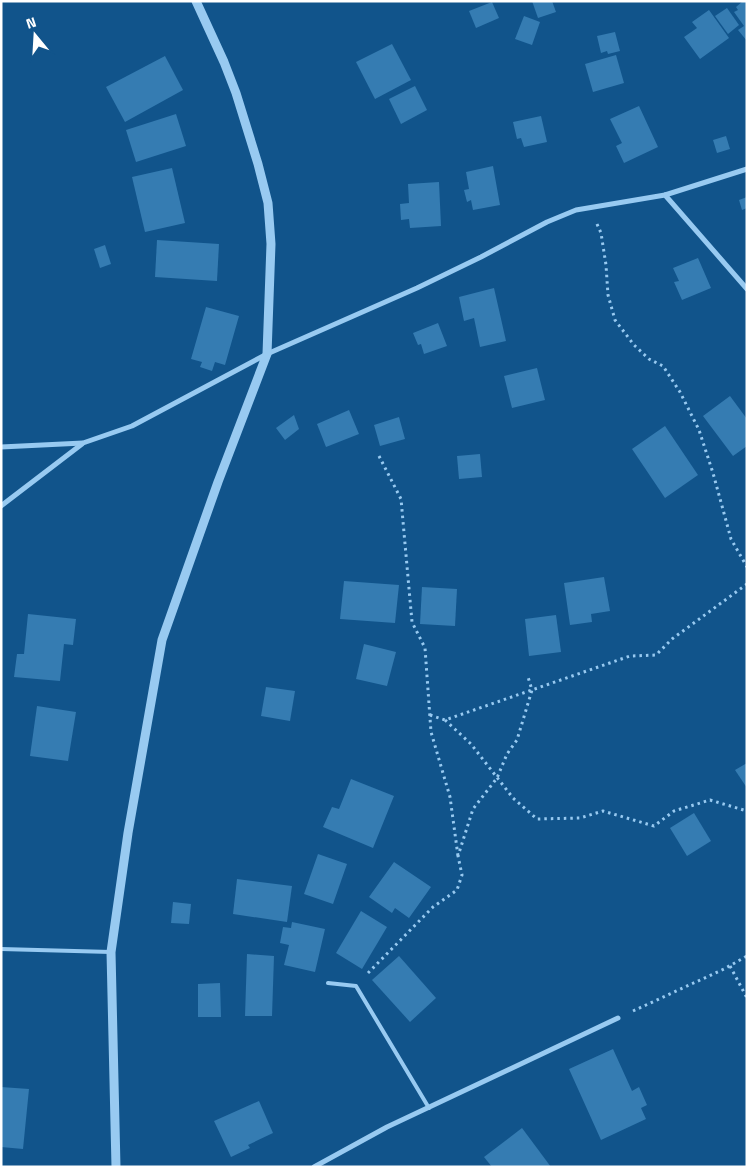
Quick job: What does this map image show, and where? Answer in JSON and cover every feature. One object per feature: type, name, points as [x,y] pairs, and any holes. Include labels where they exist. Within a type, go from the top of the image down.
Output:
[{"type":"street","points":[[116,1167],[111,952],[128,834],[162,640],[218,482],[267,354],[271,244],[268,203],[236,93],[196,1]]},
{"type":"street","points":[[1,447],[83,443],[132,426],[267,354],[417,288],[547,222],[576,210],[664,195],[747,169]]},
{"type":"street","points":[[664,195],[747,288]]},
{"type":"street","points":[[1,506],[83,443]]},
{"type":"street","points":[[314,1167],[387,1127],[618,1018]]},
{"type":"lane","points":[[1,949],[111,952]]},
{"type":"lane","points":[[328,983],[356,986],[429,1108]]},
{"type":"path","points":[[590,208],[601,233],[608,296],[615,320],[634,344],[649,358],[663,366],[680,392],[702,439],[731,540],[747,567]]},
{"type":"path","points":[[356,986],[433,907],[457,890],[462,875],[450,797],[430,732],[425,648],[412,622],[401,499],[379,456]]},
{"type":"path","points":[[445,720],[630,656],[656,655],[672,639],[747,584]]},
{"type":"path","points":[[458,856],[473,809],[497,778],[507,754],[516,740],[532,690],[528,677]]},
{"type":"path","points":[[430,715],[445,720],[471,744],[513,798],[537,819],[580,818],[603,811],[654,826],[674,810],[710,800],[747,811]]},
{"type":"path","points":[[618,1018],[730,966],[747,956]]},
{"type":"path","points":[[730,966],[747,998]]},
{"type":"building","points":[[532,1],[552,1],[556,12],[538,18]]},
{"type":"building","points":[[743,1],[747,1],[747,41],[738,30],[744,26],[734,12],[738,10],[736,7]]},
{"type":"building","points":[[492,2],[499,18],[476,28],[469,11]]},
{"type":"building","points":[[727,8],[739,25],[728,34],[715,16]]},
{"type":"building","points":[[709,10],[729,38],[700,59],[684,37],[697,28],[692,22]]},
{"type":"building","points":[[524,16],[540,22],[532,45],[515,39]]},
{"type":"building","points":[[615,32],[620,51],[608,54],[607,51],[601,53],[597,36]]},
{"type":"building","points":[[392,44],[411,80],[375,99],[356,62]]},
{"type":"building","points":[[616,55],[624,83],[593,92],[585,64]]},
{"type":"building","points":[[165,56],[183,90],[125,122],[106,87]]},
{"type":"building","points":[[415,86],[427,110],[401,124],[389,99]]},
{"type":"building","points":[[639,106],[658,147],[624,163],[616,146],[622,143],[610,119]]},
{"type":"building","points":[[176,114],[186,146],[136,162],[126,130]]},
{"type":"building","points":[[541,116],[547,142],[524,147],[521,138],[517,139],[513,122]]},
{"type":"building","points":[[726,136],[730,149],[717,153],[713,140]]},
{"type":"building","points":[[493,166],[500,205],[473,210],[471,200],[467,202],[464,190],[469,189],[466,172]]},
{"type":"building","points":[[172,168],[185,223],[145,232],[132,177]]},
{"type":"building","points":[[439,182],[441,226],[410,228],[409,219],[401,220],[400,204],[409,203],[408,184]]},
{"type":"building","points":[[747,197],[747,208],[742,210],[739,200]]},
{"type":"building","points":[[157,240],[219,244],[217,281],[155,277]]},
{"type":"building","points":[[105,245],[111,264],[100,268],[94,249]]},
{"type":"building","points":[[698,258],[711,288],[682,300],[674,282],[679,281],[673,268]]},
{"type":"building","points":[[494,288],[506,341],[480,347],[474,318],[464,321],[459,297]]},
{"type":"building","points":[[206,307],[239,316],[225,365],[215,362],[212,371],[200,367],[202,362],[191,359]]},
{"type":"building","points":[[438,323],[447,346],[424,354],[421,344],[418,345],[413,333]]},
{"type":"building","points":[[537,368],[545,400],[512,408],[504,376]]},
{"type":"building","points":[[730,396],[747,419],[747,446],[733,456],[703,416]]},
{"type":"building","points":[[349,410],[359,434],[326,447],[317,424]]},
{"type":"building","points":[[294,415],[299,429],[285,440],[276,428]]},
{"type":"building","points":[[399,417],[405,439],[380,446],[374,425]]},
{"type":"building","points":[[665,426],[698,475],[665,498],[632,449]]},
{"type":"building","points":[[480,454],[482,477],[459,479],[457,456]]},
{"type":"building","points":[[604,577],[610,611],[591,614],[592,622],[570,625],[564,583]]},
{"type":"building","points":[[344,581],[399,585],[395,623],[340,619]]},
{"type":"building","points":[[422,587],[457,589],[455,626],[420,624]]},
{"type":"building","points":[[28,614],[76,619],[73,645],[64,644],[60,681],[14,677],[17,654],[24,654]]},
{"type":"building","points":[[556,615],[561,652],[529,656],[525,619]]},
{"type":"building","points":[[364,644],[396,652],[387,686],[356,679]]},
{"type":"building","points":[[266,687],[295,691],[290,721],[261,716]]},
{"type":"building","points":[[37,706],[76,712],[68,761],[30,756]]},
{"type":"building","points":[[747,763],[747,788],[735,770]]},
{"type":"building","points":[[351,779],[394,796],[373,848],[323,827],[332,807],[339,809]]},
{"type":"building","points":[[694,813],[711,841],[687,856],[670,828]]},
{"type":"building","points":[[318,854],[347,864],[333,904],[304,894]]},
{"type":"building","points":[[394,862],[431,887],[409,918],[395,908],[392,913],[369,897]]},
{"type":"building","points":[[237,879],[292,886],[287,922],[233,914]]},
{"type":"building","points":[[173,902],[191,904],[189,924],[171,923]]},
{"type":"building","points":[[361,911],[387,927],[362,969],[336,953]]},
{"type":"building","points":[[292,922],[325,929],[315,972],[284,965],[289,945],[280,943],[283,927],[291,928]]},
{"type":"building","points":[[247,954],[274,956],[272,1016],[245,1016]]},
{"type":"building","points":[[399,956],[436,998],[410,1022],[372,980]]},
{"type":"building","points":[[220,983],[221,1017],[198,1017],[198,984]]},
{"type":"building","points":[[613,1049],[632,1091],[639,1087],[647,1105],[641,1108],[646,1119],[601,1140],[569,1069]]},
{"type":"building","points":[[1,1087],[29,1089],[23,1149],[1,1147]]},
{"type":"building","points":[[259,1101],[273,1133],[248,1145],[250,1148],[231,1157],[214,1121]]},
{"type":"building","points":[[522,1128],[551,1167],[492,1167],[484,1157]]}]
